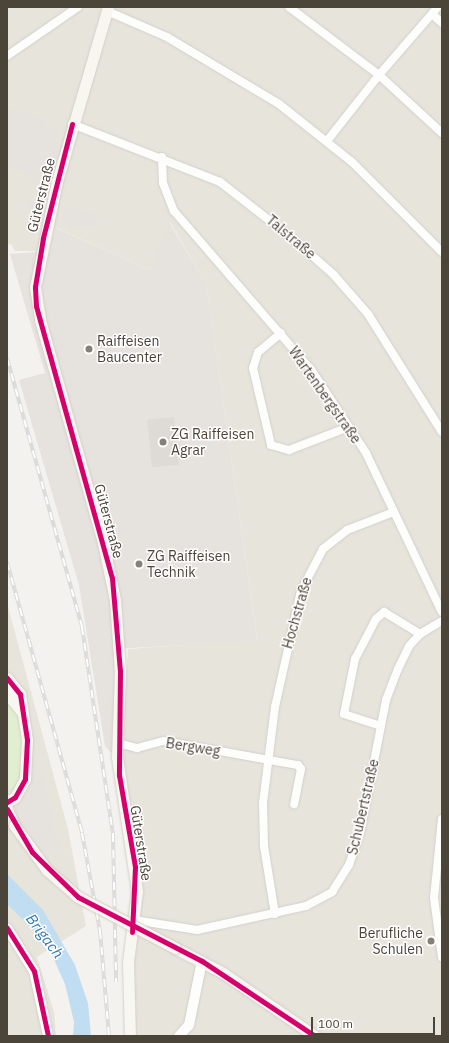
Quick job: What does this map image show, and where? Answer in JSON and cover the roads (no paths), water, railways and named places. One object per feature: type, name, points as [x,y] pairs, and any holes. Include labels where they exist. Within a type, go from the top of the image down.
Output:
[{"type":"main road","name":"Güterstraße","points":[[108,9],[72,124],[43,238],[35,287],[36,306],[112,578],[119,663],[118,743],[120,782],[135,867],[134,920],[128,985],[130,1036]]},
{"type":"main road","points":[[7,678],[20,694],[25,725],[25,779],[15,797],[7,802]]},
{"type":"main road","points":[[7,693],[20,709],[25,725]]},
{"type":"main road","points":[[7,809],[32,852],[63,886],[95,908],[202,961],[315,1036]]},
{"type":"street","points":[[7,56],[78,7]]},
{"type":"street","points":[[327,141],[379,75],[438,7]]},
{"type":"street","points":[[288,8],[379,75],[442,133]]},
{"type":"street","points":[[108,9],[166,37],[246,83],[327,141],[393,199],[442,252]]},
{"type":"street","points":[[432,14],[442,23]]},
{"type":"street","name":"Talstraße","points":[[72,124],[162,157],[226,186],[333,274],[368,314],[442,432]]},
{"type":"street","name":"Wartenbergstraße","points":[[162,157],[163,183],[174,211],[212,251],[281,333],[349,427],[394,512],[442,612]]},
{"type":"street","points":[[281,333],[258,352],[253,368],[271,445],[289,450],[349,427]]},
{"type":"street","name":"Hochstraße","points":[[275,914],[264,846],[263,803],[268,760],[290,629],[310,570],[323,549],[347,530],[394,512]]},
{"type":"street","points":[[381,726],[344,714],[356,659],[376,619],[384,612],[420,634]]},
{"type":"street","name":"Schubertstraße","points":[[134,920],[197,930],[275,914],[321,901],[338,884],[360,833],[381,726],[398,669],[408,646],[420,634],[442,621]]},
{"type":"street","name":"Bergweg","points":[[118,743],[137,748],[164,741],[268,760]]},
{"type":"street","points":[[268,760],[298,765],[301,769],[294,804]]},
{"type":"street","points":[[442,819],[440,858],[434,898],[442,957]]},
{"type":"street","points":[[8,930],[34,971],[48,1036]]},
{"type":"street","points":[[179,1036],[189,1025],[202,961]]},
{"type":"water","name":"Brigach","points":[[7,874],[43,910],[75,965],[88,1003],[91,1036],[73,1036],[74,1022],[65,984],[47,944],[7,904]]},
{"type":"railway","points":[[7,358],[82,627],[113,834],[116,982]]},
{"type":"railway","points":[[7,562],[82,833],[100,931],[109,1036]]},
{"type":"place","name":"Raiffeisen Baucenter","points":[[89,349]]},
{"type":"place","name":"ZG Raiffeisen Agrar","points":[[163,442]]},
{"type":"place","name":"ZG Raiffeisen Technik","points":[[139,564]]},
{"type":"place","name":"Berufliche Schulen","points":[[431,941]]}]
